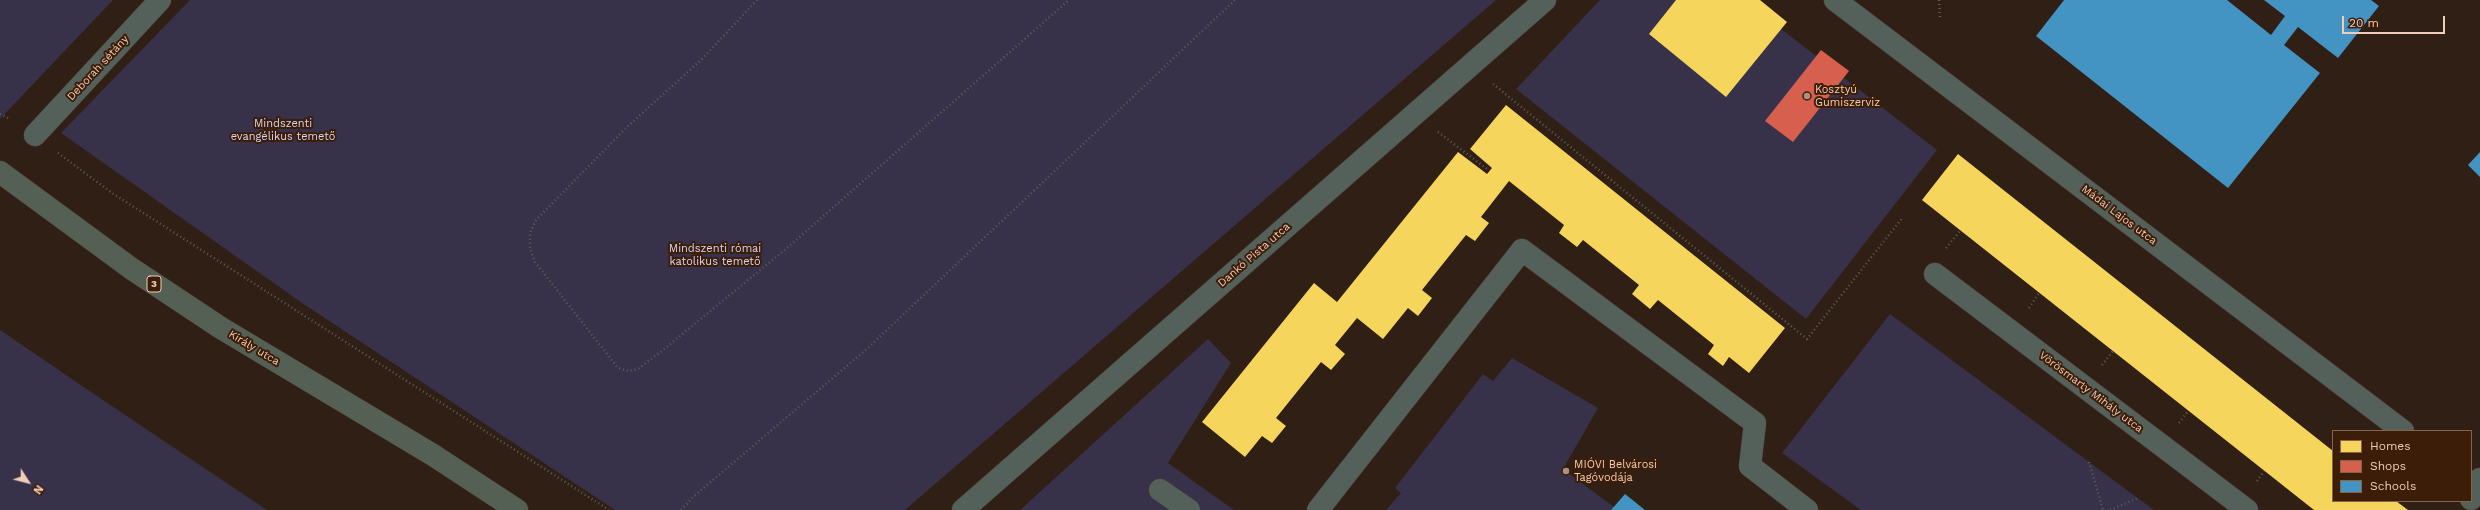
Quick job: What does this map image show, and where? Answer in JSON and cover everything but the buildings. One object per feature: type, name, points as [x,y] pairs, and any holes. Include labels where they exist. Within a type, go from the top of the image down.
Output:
[{"type":"main road","name":"Király utca","points":[[0,172],[132,269],[221,328],[433,455],[517,510]]},
{"type":"street","name":"Deborah sétány","points":[[35,135],[160,0]]},
{"type":"street","name":"Dankó Pista utca","points":[[963,510],[1545,0]]},
{"type":"street","name":"Mádai Lajos utca","points":[[1835,0],[2403,430]]},
{"type":"street","points":[[1318,510],[1522,250],[1755,423],[1750,466],[1807,510]]},
{"type":"street","name":"Vörösmarty Mihály utca","points":[[1935,274],[2247,510]]},
{"type":"street","points":[[1160,490],[1189,510]]},
{"type":"path","points":[[757,0],[702,59],[622,132],[536,220],[530,233],[530,249],[535,262],[618,368],[628,371],[638,369],[793,243],[1068,0]]},
{"type":"path","points":[[681,510],[693,497],[868,348],[1235,0]]},
{"type":"path","points":[[1939,0],[1940,19]]},
{"type":"path","points":[[1490,82],[1807,339],[1903,217]]},
{"type":"path","points":[[0,114],[20,124],[112,193],[609,510]]},
{"type":"path","points":[[1435,130],[1487,169]]},
{"type":"path","points":[[1944,250],[1960,230]]},
{"type":"path","points":[[2025,313],[2039,293]]},
{"type":"path","points":[[2098,370],[2113,351]]},
{"type":"path","points":[[2174,430],[2188,411]]},
{"type":"path","points":[[2089,462],[2103,510]]},
{"type":"path","points":[[2110,510],[2138,498]]},
{"type":"green space","points":[[0,0],[113,0],[0,119]]},
{"type":"green space","name":"Mindszenti római katolikus temető","points":[[190,0],[1496,0],[905,510],[615,510],[302,303],[61,133]]},
{"type":"green space","points":[[1600,0],[1744,0],[1937,150],[1806,319],[1516,89]]},
{"type":"green space","points":[[1890,314],[2154,510],[1861,510],[1782,453]]},
{"type":"green space","points":[[0,330],[100,398],[267,510],[0,510]]},
{"type":"green space","points":[[1208,339],[1231,363],[1168,463],[1234,510],[1020,510]]},
{"type":"green space","points":[[1512,358],[1598,408],[1563,469],[1618,510],[1386,510],[1401,493],[1395,488],[1483,374],[1493,381]]},
{"type":"place","name":"Kosztyú Gumiszerviz","points":[[1807,96]]},
{"type":"place","name":"MIÓVI Belvárosi Tagóvodája","points":[[1566,471]]},
{"type":"park label","name":"Mindszenti evangélikus temető","points":[[283,130]]}]
